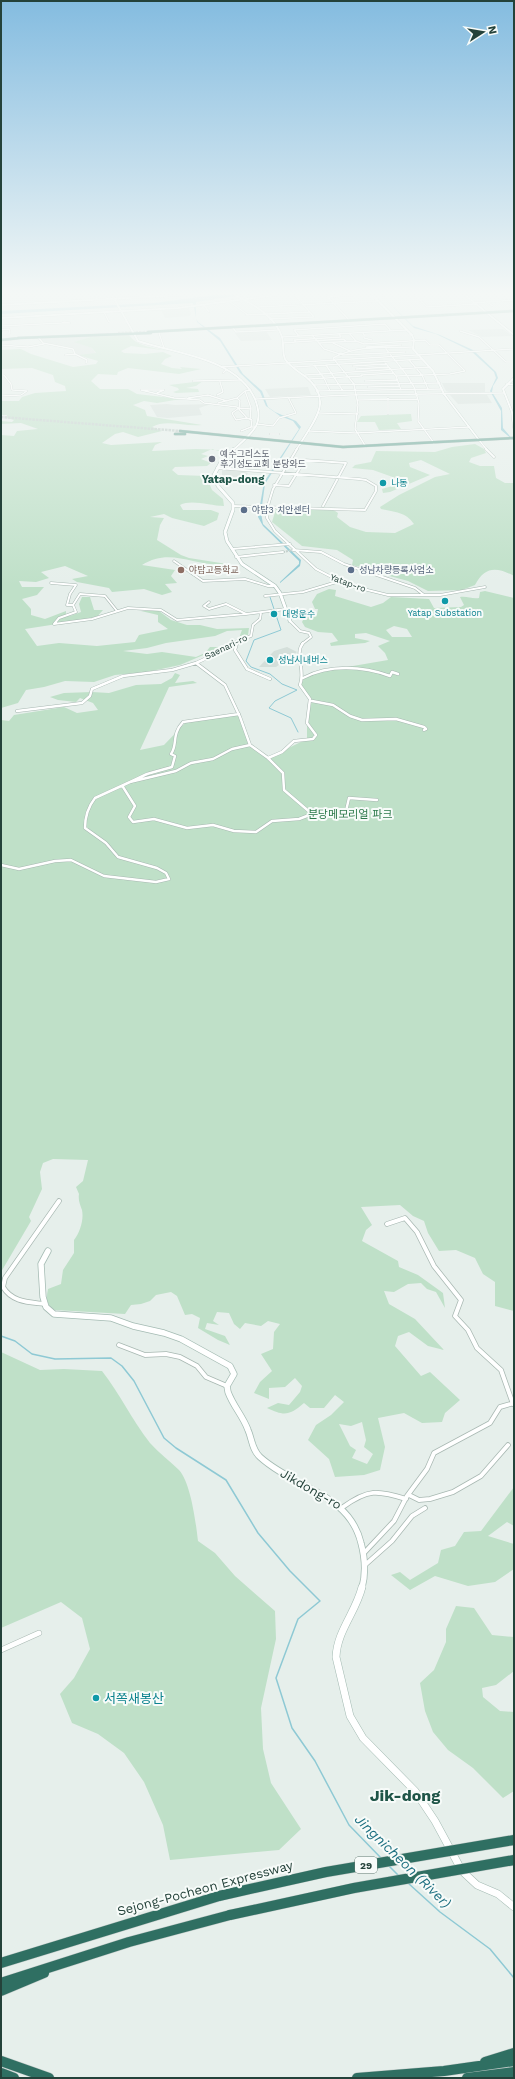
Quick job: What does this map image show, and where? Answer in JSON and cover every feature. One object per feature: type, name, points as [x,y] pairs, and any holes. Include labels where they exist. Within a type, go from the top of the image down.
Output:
[{"type":"highway","name":"Sejong-Pocheon Expressway","points":[[1,1963],[219,1896],[326,1872],[514,1840]]},
{"type":"highway","name":"29","points":[[1,1983],[164,1932],[230,1915],[354,1888],[514,1860]]},
{"type":"highway","points":[[1,1991],[77,1959]]},
{"type":"highway","points":[[444,2071],[514,2053]]},
{"type":"highway","points":[[1,2061],[47,2077]]},
{"type":"highway","points":[[357,2078],[444,2071],[514,2061]]},
{"type":"highway","points":[[467,2078],[514,2072]]},
{"type":"highway","points":[[1,2073],[14,2078]]},
{"type":"main road","points":[[252,392],[256,399],[259,416],[256,426],[217,468],[214,476],[222,491],[232,501],[233,506],[225,532],[226,541],[242,564],[275,586],[281,595],[290,621]]},
{"type":"main road","points":[[316,392],[320,402],[319,413]]},
{"type":"main road","points":[[504,393],[513,412],[514,428]]},
{"type":"main road","points":[[444,394],[480,440]]},
{"type":"main road","name":"Yatap-ro","points":[[300,444],[319,413]]},
{"type":"main road","points":[[180,431],[238,438]]},
{"type":"main road","points":[[175,434],[246,438],[335,447],[366,447],[434,442],[514,439]]},
{"type":"main road","points":[[48,1251],[41,1264],[44,1304],[49,1311],[59,1316],[111,1318],[133,1326],[182,1339],[230,1366],[234,1374],[227,1386]]},
{"type":"main road","name":"Jikdong-ro","points":[[227,1386],[230,1400],[244,1422],[254,1452],[279,1471],[343,1507],[360,1531],[365,1565],[358,1600],[340,1634],[336,1650],[350,1716],[363,1738],[416,1791],[435,1821],[462,1871],[477,1885],[498,1894],[514,1907]]},
{"type":"street","points":[[1,396],[21,395],[27,392]]},
{"type":"street","points":[[150,392],[251,409]]},
{"type":"street","points":[[187,399],[207,395],[217,395],[223,392]]},
{"type":"street","points":[[216,404],[237,398],[244,392]]},
{"type":"street","points":[[245,392],[251,409],[251,427]]},
{"type":"street","points":[[356,392],[358,414],[355,423],[356,433],[366,447]]},
{"type":"street","points":[[256,399],[387,394],[504,393]]},
{"type":"street","points":[[387,394],[388,414]]},
{"type":"street","points":[[416,394],[418,399],[418,421],[434,442]]},
{"type":"street","points":[[217,395],[227,401]]},
{"type":"street","points":[[241,431],[256,426],[273,426],[280,417],[288,416],[296,412],[288,397]]},
{"type":"street","points":[[237,398],[240,401],[239,408],[250,420]]},
{"type":"street","points":[[358,400],[418,399]]},
{"type":"street","points":[[229,406],[228,410],[232,412],[236,420],[247,418]]},
{"type":"street","points":[[232,412],[239,408]]},
{"type":"street","points":[[319,413],[358,414]]},
{"type":"street","points":[[309,431],[356,433],[469,427]]},
{"type":"street","points":[[270,434],[279,434]]},
{"type":"street","points":[[480,440],[481,444],[494,456]]},
{"type":"street","name":"Yatap-ro","points":[[300,444],[274,485],[267,516],[269,522],[288,544],[297,550],[320,572],[340,582],[368,591],[386,594],[424,595],[465,592],[480,586],[485,587]]},
{"type":"street","points":[[290,459],[346,463],[323,506]]},
{"type":"street","points":[[274,485],[289,486],[305,460]]},
{"type":"street","points":[[217,468],[366,480],[376,486],[376,491],[365,510],[323,506],[233,506]]},
{"type":"street","points":[[231,550],[288,544]]},
{"type":"street","points":[[293,550],[321,552],[344,564],[415,588],[424,595]]},
{"type":"street","points":[[236,557],[283,552]]},
{"type":"street","points":[[174,561],[203,581],[245,580],[268,586],[275,586]]},
{"type":"street","points":[[265,596],[321,589],[340,582]]},
{"type":"street","points":[[51,583],[76,585],[70,594],[67,605],[73,605]]},
{"type":"street","points":[[73,605],[80,594],[101,595],[107,598],[117,611]]},
{"type":"street","points":[[209,602],[204,606],[209,609],[226,604],[246,614]]},
{"type":"street","points":[[73,605],[76,613],[59,618],[54,624],[90,620],[128,608],[161,610],[177,620],[261,613],[273,609],[286,609]]},
{"type":"street","name":"Saenari-ro","points":[[250,745],[239,714],[225,685],[196,663],[238,641],[251,636],[253,625],[260,619],[261,613]]},
{"type":"street","points":[[268,758],[282,752],[294,741],[313,739],[316,735],[314,730],[307,723],[312,701],[308,692],[300,685],[303,678],[298,653],[303,643],[311,637],[309,633],[300,631],[290,621]]},
{"type":"street","points":[[238,641],[235,650],[247,669],[270,679]]},
{"type":"street","points":[[17,711],[82,703],[90,696],[92,689],[119,677],[172,670],[196,663]]},
{"type":"street","points":[[303,678],[312,673],[343,667],[377,671],[390,676],[392,672],[398,674]]},
{"type":"street","points":[[312,701],[333,705],[350,716],[362,720],[396,719],[424,727],[426,729],[424,730]]},
{"type":"street","points":[[1,866],[23,869],[55,861],[71,860],[104,876],[134,878],[156,882],[169,879],[164,871],[118,857],[106,843],[84,828],[92,801],[102,794],[123,787],[147,774],[172,767],[175,756],[171,754],[174,750],[173,737],[176,729],[183,722],[239,714]]},
{"type":"street","points":[[130,782],[176,771],[191,763],[213,759],[232,750],[250,745],[268,758],[283,773],[284,790],[312,814]]},
{"type":"street","points":[[123,787],[135,806],[129,817],[133,822],[154,819],[187,828],[213,825],[234,830],[256,832],[272,821],[299,819],[312,814],[346,811],[349,798],[377,800]]},
{"type":"street","points":[[44,1304],[14,1299],[6,1294],[3,1287],[5,1278],[41,1229],[59,1200]]},
{"type":"street","points":[[364,1553],[394,1521],[407,1497],[428,1469],[434,1453],[490,1423],[500,1408],[514,1404],[501,1370],[477,1348],[468,1330],[456,1320],[455,1316],[461,1300],[440,1276],[431,1262],[413,1223],[405,1218],[387,1224]]},
{"type":"street","points":[[119,1345],[145,1355],[154,1356],[166,1354],[180,1357],[197,1366],[206,1377],[227,1386]]},
{"type":"street","points":[[343,1507],[356,1497],[375,1490],[419,1500],[430,1499],[453,1492],[481,1476],[508,1446]]},
{"type":"street","points":[[365,1565],[392,1541],[412,1516],[425,1508]]},
{"type":"street","points":[[1,1650],[39,1633]]},
{"type":"shaded area","points":[[267,392],[310,392],[311,395],[270,397]]},
{"type":"shaded area","points":[[450,395],[487,395],[492,403],[458,404]]},
{"type":"shaded area","points":[[211,404],[199,408],[202,415],[168,418],[157,417],[150,405]]},
{"type":"shaded area","points":[[222,469],[248,473],[242,481],[222,480]]},
{"type":"shaded area","points":[[287,647],[297,652],[276,667],[259,667],[274,651]]},
{"type":"green space","points":[[133,392],[137,394],[181,399],[157,403],[144,401],[133,405],[145,410],[147,416],[202,425],[169,423],[157,425],[152,427],[162,431],[138,437],[123,432],[115,434],[102,443],[111,445],[162,442],[155,445],[152,451],[211,449],[201,454],[208,456],[201,459],[211,463],[207,466],[175,467],[172,470],[178,475],[206,476],[212,490],[223,499],[224,506],[196,503],[185,503],[180,505],[183,510],[211,510],[219,513],[217,520],[204,526],[172,518],[164,514],[150,517],[164,518],[160,525],[157,540],[181,555],[189,558],[227,564],[205,563],[173,557],[163,557],[142,565],[175,570],[171,576],[177,583],[165,584],[172,592],[162,595],[144,589],[112,592],[109,588],[77,582],[72,579],[88,576],[65,566],[41,572],[49,578],[36,582],[19,581],[22,587],[44,587],[37,595],[22,599],[31,609],[31,615],[45,619],[66,611],[66,614],[70,616],[81,612],[79,604],[82,597],[90,597],[94,610],[103,610],[96,618],[25,629],[37,646],[59,643],[97,646],[135,642],[139,635],[168,629],[158,622],[158,615],[141,611],[159,611],[171,620],[187,625],[200,625],[217,629],[249,628],[248,635],[239,638],[242,630],[227,631],[215,636],[123,651],[147,654],[162,652],[196,657],[205,653],[210,647],[222,647],[180,665],[147,672],[115,675],[94,682],[65,681],[26,690],[18,703],[1,708],[1,435],[14,436],[17,431],[38,429],[21,423],[1,424],[1,421],[12,422],[14,420],[6,418],[7,415],[1,415],[1,399],[2,401],[19,401],[22,397],[35,393]]},
{"type":"green space","points":[[173,392],[199,392],[176,393]]},
{"type":"green space","points":[[411,414],[412,421],[397,423],[401,429],[379,430],[375,422],[357,422],[361,416]]},
{"type":"green space","points":[[475,444],[484,449],[486,453],[471,458],[469,462],[480,466],[494,466],[496,478],[505,483],[514,483],[514,576],[502,571],[492,570],[483,574],[475,585],[462,590],[428,591],[408,581],[386,575],[386,573],[352,565],[353,560],[337,550],[302,546],[272,522],[276,509],[317,507],[332,510],[338,513],[337,517],[350,527],[366,532],[395,533],[414,524],[404,515],[381,509],[380,507],[399,495],[435,477],[450,474],[421,460],[409,463],[410,467],[430,475],[390,492],[383,493],[382,489],[399,484],[401,480],[373,470],[352,468],[355,465],[371,462],[376,451],[435,452],[452,447]]},
{"type":"green space","points":[[214,450],[227,450],[222,454],[218,454],[219,451]]},
{"type":"green space","name":"분당메모리얼 파크","points":[[329,589],[336,590],[335,596],[371,607],[383,603],[391,597],[429,599],[434,608],[461,607],[464,605],[460,597],[479,598],[480,592],[485,591],[514,598],[514,1311],[495,1306],[495,1282],[483,1274],[475,1258],[456,1250],[439,1251],[428,1233],[424,1221],[413,1216],[400,1205],[361,1207],[372,1225],[366,1230],[362,1241],[398,1261],[399,1267],[418,1275],[443,1293],[445,1308],[436,1292],[427,1289],[421,1283],[408,1284],[394,1292],[384,1291],[389,1304],[415,1319],[444,1350],[428,1346],[409,1332],[398,1336],[395,1346],[421,1376],[430,1372],[460,1400],[445,1413],[442,1422],[422,1423],[404,1413],[378,1418],[385,1447],[380,1470],[364,1475],[335,1477],[329,1459],[308,1440],[316,1425],[331,1415],[344,1402],[335,1395],[324,1408],[310,1408],[304,1403],[290,1412],[282,1413],[267,1408],[278,1403],[289,1405],[300,1392],[302,1386],[295,1378],[285,1387],[269,1388],[269,1399],[254,1393],[260,1382],[272,1371],[261,1354],[273,1349],[274,1332],[280,1324],[268,1321],[261,1326],[245,1323],[240,1329],[234,1324],[229,1313],[217,1312],[213,1321],[219,1325],[207,1323],[205,1329],[225,1336],[230,1345],[218,1340],[198,1328],[200,1318],[192,1314],[185,1315],[177,1296],[171,1292],[156,1295],[150,1301],[141,1304],[131,1305],[125,1314],[55,1310],[48,1304],[48,1289],[61,1284],[63,1270],[74,1253],[74,1240],[80,1230],[82,1222],[82,1210],[76,1187],[83,1181],[88,1160],[53,1159],[43,1163],[40,1172],[42,1189],[29,1217],[31,1221],[1,1272],[1,720],[9,721],[14,715],[64,707],[77,713],[98,710],[93,703],[80,698],[76,702],[58,700],[50,697],[64,693],[109,693],[136,685],[161,684],[172,678],[175,673],[180,675],[175,683],[193,681],[197,683],[169,687],[140,750],[164,745],[188,720],[239,714],[250,745],[268,758],[307,739],[307,720],[312,701],[300,685],[303,678],[312,673],[388,660],[385,653],[378,646],[390,641],[366,633],[355,634],[355,638],[370,641],[365,643],[331,646],[330,643],[338,641],[332,633],[318,632],[305,627],[302,622],[305,616],[317,614],[318,609],[315,609],[312,602],[317,594]],"holes":[[[394,626],[407,629],[412,637],[392,637],[386,630]],[[362,1422],[366,1440],[364,1447],[373,1454],[367,1464],[352,1458],[356,1450],[350,1446],[339,1424],[351,1426]]]},
{"type":"green space","points":[[1,1352],[40,1370],[64,1369],[102,1371],[150,1443],[179,1470],[183,1476],[190,1494],[198,1541],[215,1553],[235,1576],[275,1611],[276,1639],[261,1708],[263,1749],[271,1783],[301,1829],[279,1850],[170,1860],[163,1825],[144,1782],[124,1753],[98,1734],[72,1723],[60,1694],[74,1678],[90,1649],[82,1618],[61,1602],[1,1628]]},
{"type":"green space","points":[[514,1487],[514,1526],[507,1522],[488,1536],[514,1544],[514,1569],[495,1582],[468,1586],[435,1576],[410,1590],[391,1575],[400,1572],[410,1580],[438,1563],[441,1550],[455,1546],[464,1532],[481,1531]]},
{"type":"green space","points":[[456,1606],[474,1608],[492,1635],[514,1637],[514,1671],[496,1685],[482,1688],[483,1697],[500,1711],[514,1712],[514,1791],[503,1798],[473,1768],[448,1750],[433,1732],[425,1711],[420,1683],[434,1670],[446,1642],[446,1629]]},
{"type":"water","points":[[260,392],[262,392],[268,407],[275,412],[296,421],[301,427],[265,484],[261,513],[263,524],[301,560],[300,566],[280,583],[299,564],[299,561],[263,526],[258,517],[264,482],[299,429],[293,421],[280,416],[266,406]]},
{"type":"water","points":[[491,392],[502,408],[503,428],[514,441],[501,430],[501,411]]},
{"type":"waterway","points":[[270,597],[281,630],[254,640],[246,661],[251,667],[270,674],[282,684],[297,690],[275,701],[269,708],[291,718],[298,732]]},
{"type":"waterway","name":"Jingnicheon (River)","points":[[1,1336],[15,1341],[32,1354],[55,1359],[111,1358],[122,1366],[134,1381],[164,1438],[176,1448],[226,1480],[258,1533],[290,1571],[320,1601],[298,1619],[276,1678],[292,1728],[315,1761],[349,1825],[381,1858]]},
{"type":"waterway","name":"Jingnicheon (River)","points":[[389,1866],[399,1876]]},
{"type":"waterway","name":"Jingnicheon (River)","points":[[408,1883],[440,1912],[490,1949],[514,1978]]},
{"type":"tunnel","points":[[1,417],[180,431]]},
{"type":"tunnel","points":[[283,552],[293,550]]},
{"type":"place","name":"예수그리스도 후기성도교회 분당와드","points":[[212,459]]},
{"type":"place","name":"나동","points":[[383,483]]},
{"type":"place","name":"야탑3 치안센터","points":[[244,510]]},
{"type":"place","name":"야탑고등학교","points":[[181,570]]},
{"type":"place","name":"성남차량등록사업소","points":[[351,570]]},
{"type":"place","name":"Yatap Substation","points":[[445,601]]},
{"type":"place","name":"대명운수","points":[[274,614]]},
{"type":"place","name":"성남시내버스","points":[[270,660]]},
{"type":"place","name":"서쪽새봉산","points":[[96,1698]]},
{"type":"district","name":"Yatap-dong","points":[[233,479]]},
{"type":"district","name":"Jik-dong","points":[[405,1795]]}]
